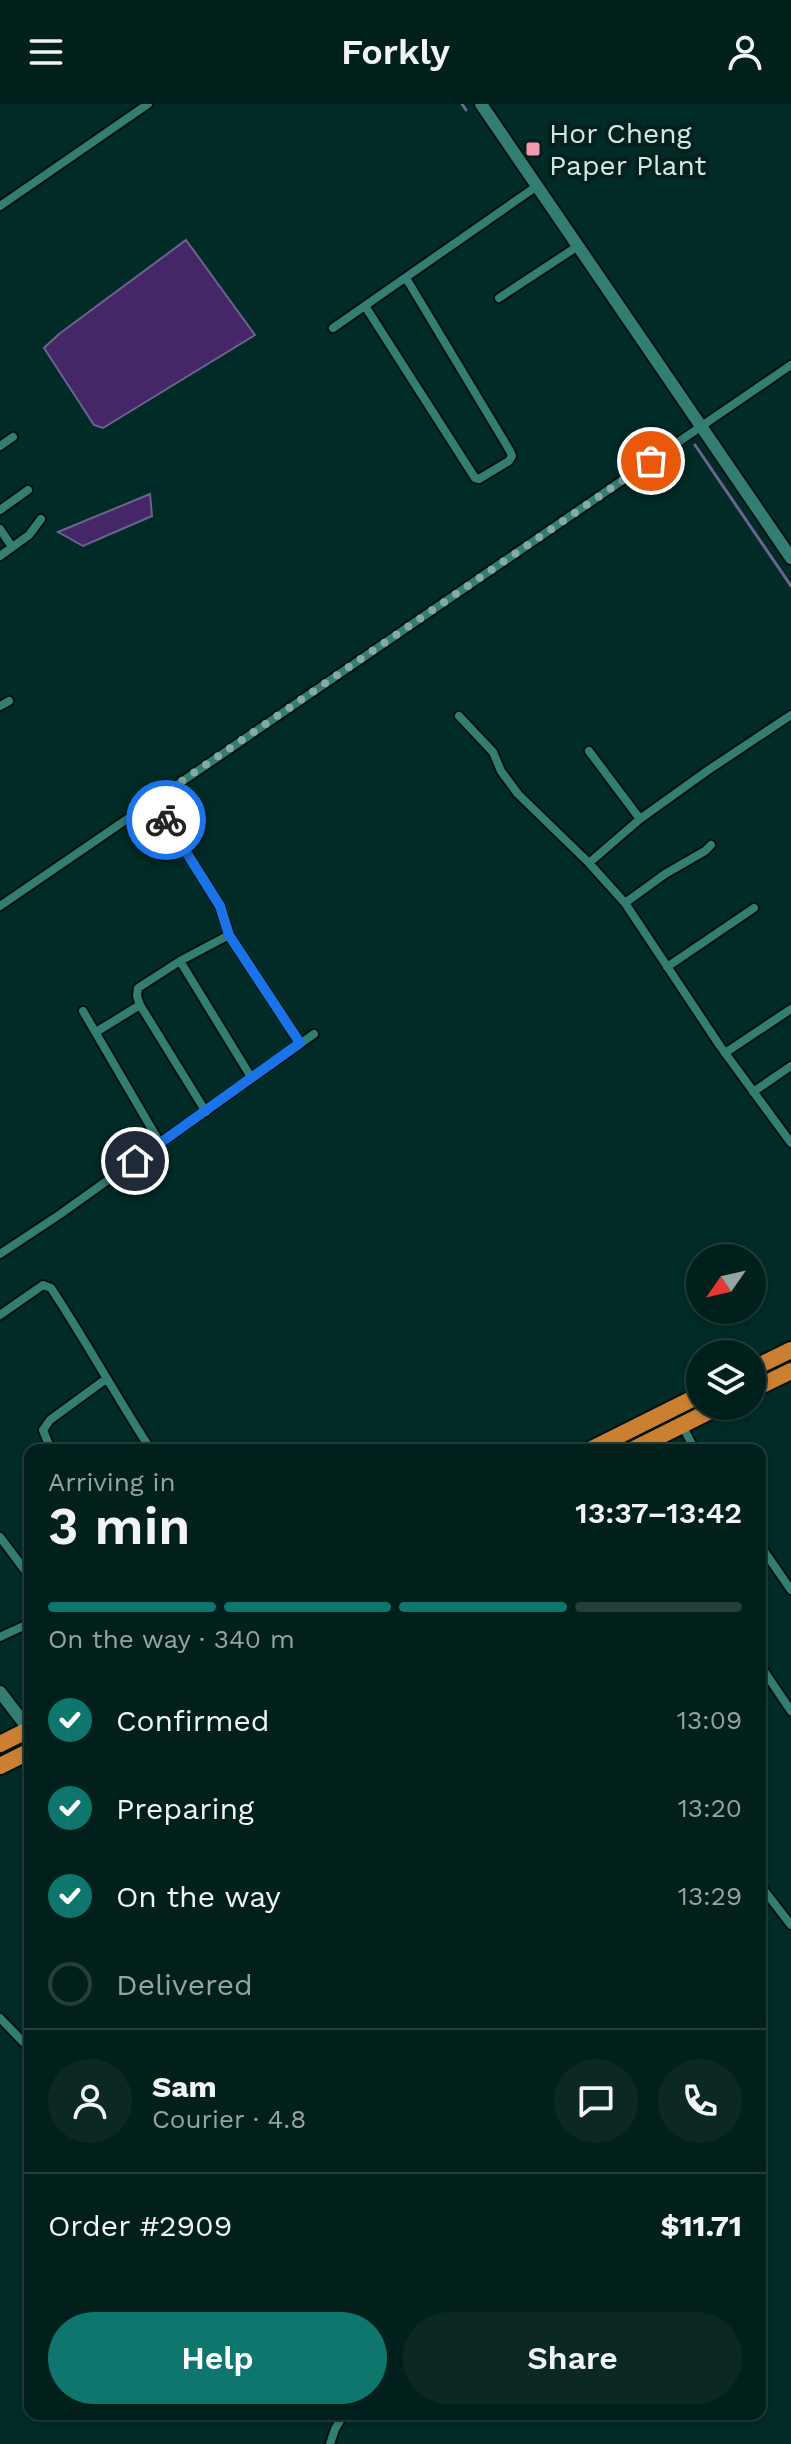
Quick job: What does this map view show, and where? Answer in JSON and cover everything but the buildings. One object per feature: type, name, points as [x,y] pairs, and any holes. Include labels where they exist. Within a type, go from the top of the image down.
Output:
[{"type":"highway","points":[[766,1362],[791,1350]]},
{"type":"highway","points":[[766,1383],[791,1371]]},
{"type":"highway","points":[[602,1444],[686,1402]]},
{"type":"highway","points":[[644,1444],[692,1420]]},
{"type":"highway","points":[[0,1744],[24,1733]]},
{"type":"highway","points":[[0,1766],[24,1754]]},
{"type":"main road","points":[[481,104],[791,558]]},
{"type":"main road","points":[[0,1692],[24,1722]]},
{"type":"street","points":[[0,206],[148,104]]},
{"type":"street","points":[[333,328],[537,186]]},
{"type":"street","points":[[499,298],[578,246]]},
{"type":"street","points":[[365,306],[475,478],[479,479],[509,461],[512,456],[510,451],[406,278]]},
{"type":"street","points":[[0,906],[791,365]]},
{"type":"street","points":[[0,446],[13,437]]},
{"type":"street","points":[[0,510],[28,490]]},
{"type":"street","points":[[0,556],[29,535],[41,519]]},
{"type":"street","points":[[0,529],[12,547]]},
{"type":"street","points":[[589,863],[640,819],[791,715]]},
{"type":"street","points":[[459,716],[493,752],[501,771],[518,794],[625,903],[725,1053],[791,1143]]},
{"type":"street","points":[[589,751],[640,819]]},
{"type":"street","points":[[154,800],[220,906],[229,935],[300,1043]]},
{"type":"street","points":[[625,903],[711,845]]},
{"type":"street","points":[[667,967],[754,908]]},
{"type":"street","points":[[206,1112],[140,1005],[138,988],[229,935]]},
{"type":"street","points":[[180,961],[251,1077]]},
{"type":"street","points":[[96,1032],[140,1005]]},
{"type":"street","points":[[725,1053],[791,1009]]},
{"type":"street","points":[[83,1011],[160,1143]]},
{"type":"street","points":[[0,1254],[314,1034]]},
{"type":"street","points":[[753,1092],[791,1066]]},
{"type":"street","points":[[0,1315],[37,1288],[43,1285],[51,1288],[147,1444]]},
{"type":"street","points":[[49,1444],[43,1430],[50,1420],[106,1379]]},
{"type":"street","points":[[682,1425],[692,1444]]},
{"type":"street","points":[[0,1537],[24,1569]]},
{"type":"street","points":[[766,1554],[791,1590]]},
{"type":"street","points":[[0,1637],[24,1626]]},
{"type":"street","points":[[766,1674],[791,1711]]},
{"type":"street","points":[[766,1893],[791,1925]]},
{"type":"street","points":[[0,2018],[24,2043]]},
{"type":"street","points":[[330,2444],[340,2420]]},
{"type":"shaded area","points":[[186,240],[255,335],[103,428],[94,425],[44,348]]},
{"type":"shaded area","points":[[150,494],[152,516],[83,546],[58,532]]},
{"type":"waterway","points":[[462,104],[466,110]]},
{"type":"waterway","points":[[695,445],[791,586]]},
{"type":"way so far","points":[[166,820],[154,800],[651,461]]},
{"type":"place","name":"Hor Cheng Paper Plant","points":[[533,149]]},
{"type":"route","points":[[135,1161],[300,1043],[229,935],[220,906],[166,820]]}]
